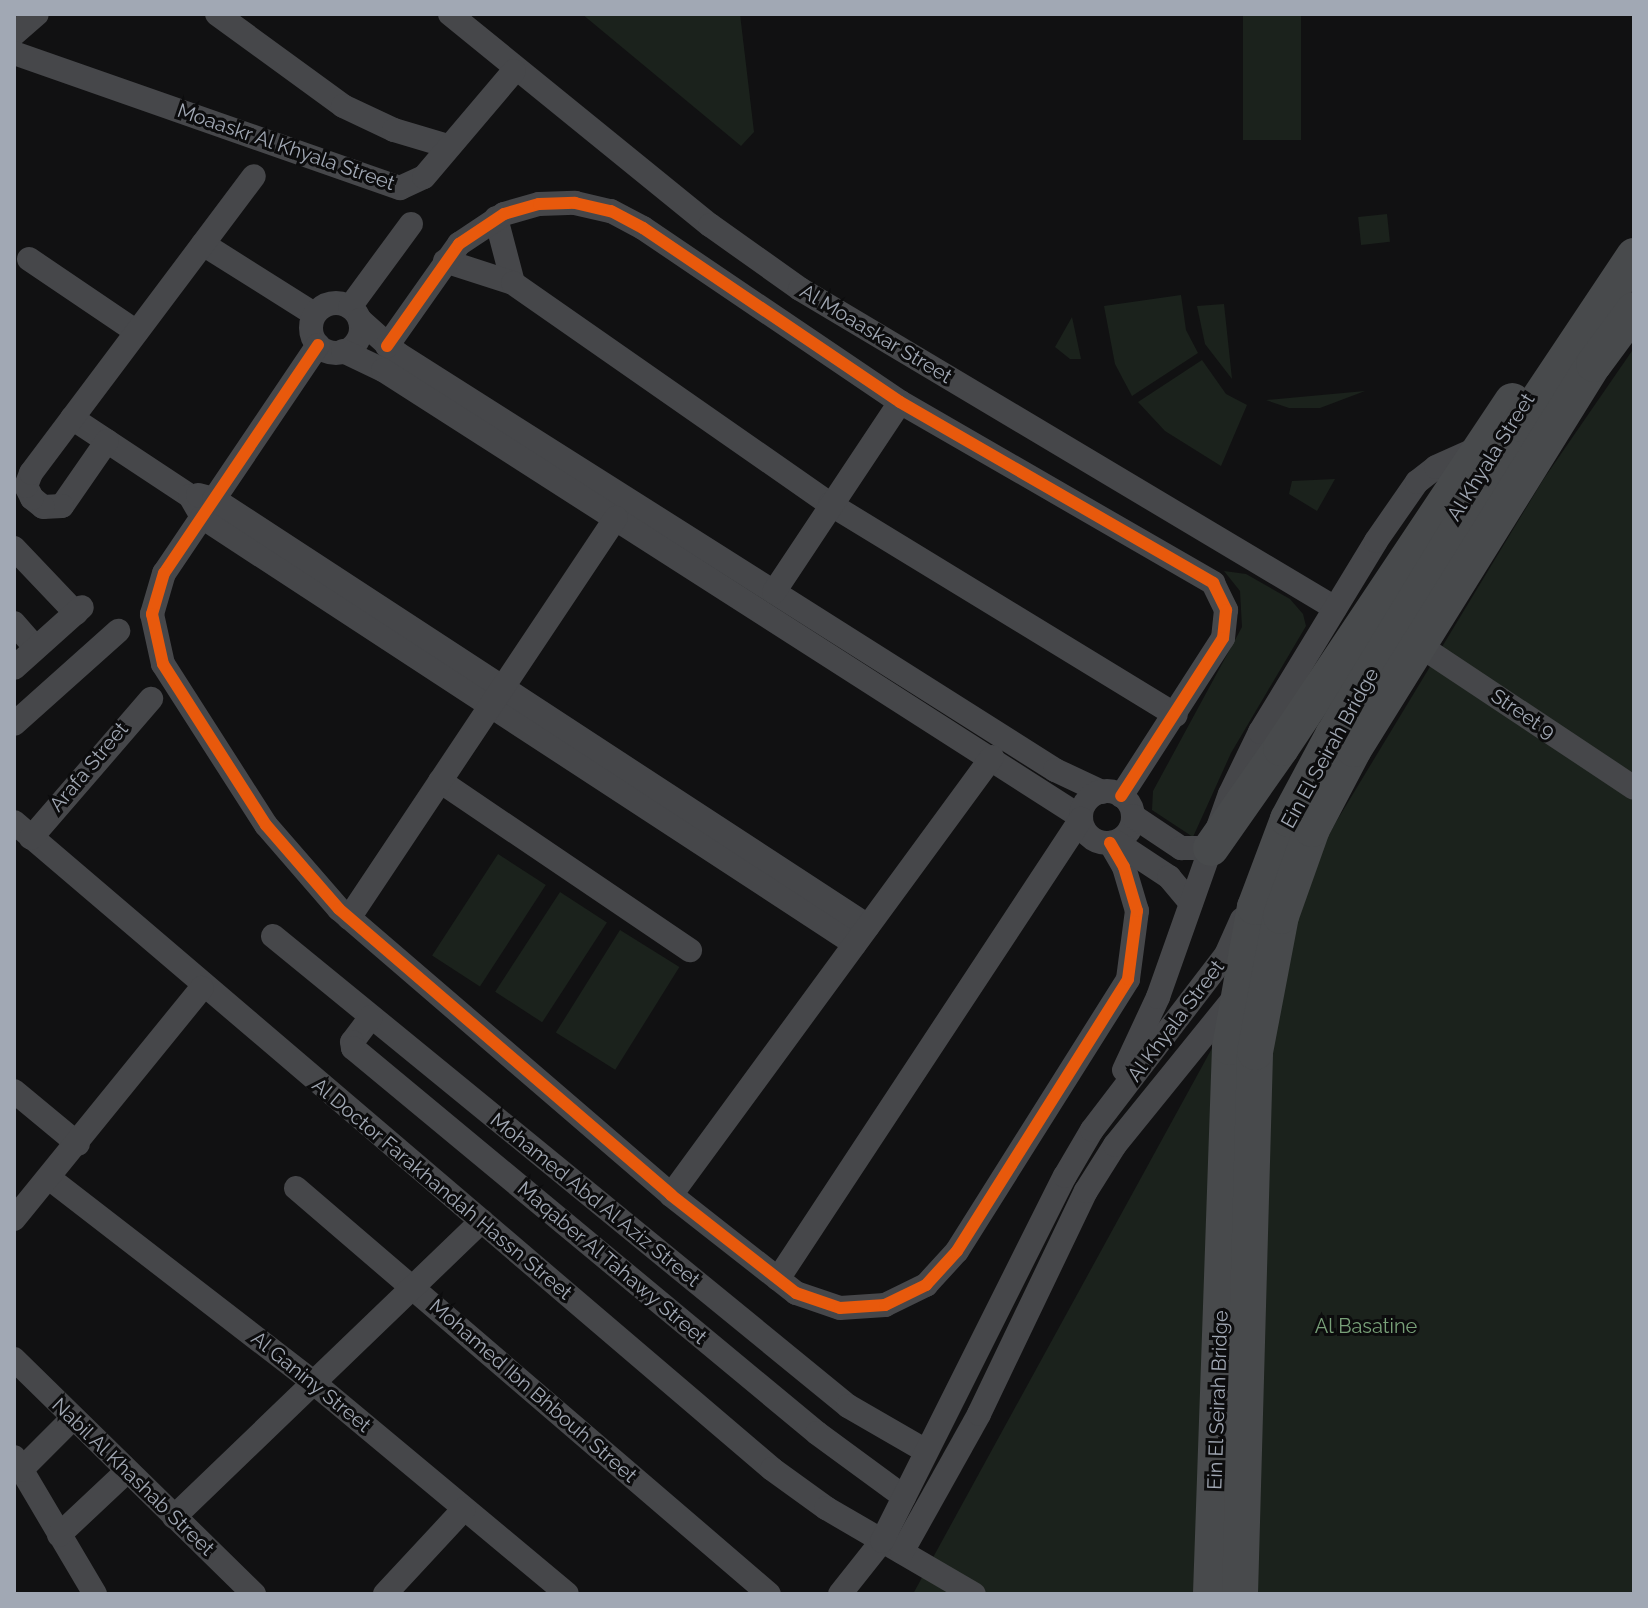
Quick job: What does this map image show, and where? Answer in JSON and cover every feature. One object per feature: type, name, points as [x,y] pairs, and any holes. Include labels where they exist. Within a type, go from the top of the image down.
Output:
[{"type":"highway","name":"Ein El Seirah Bridge","points":[[1211,1594],[1230,1047],[1255,907],[1309,777],[1570,350],[1634,256]]},
{"type":"highway","name":"Ein El Seirah Bridge","points":[[1240,1594],[1255,1052],[1281,916],[1312,829],[1354,749],[1586,377],[1634,310]]},
{"type":"highway","points":[[1211,848],[1281,748],[1492,427],[1527,384],[1570,350]]},
{"type":"street","points":[[14,34],[37,14]]},
{"type":"street","points":[[217,14],[343,106],[394,130],[448,146]]},
{"type":"street","name":"Al Moaaskar Street","points":[[450,14],[514,71],[710,225],[800,289],[1335,608]]},
{"type":"street","name":"Moaaskr Al Khyala Street","points":[[14,53],[400,188],[424,177],[514,71]]},
{"type":"street","points":[[107,441],[62,506],[43,507],[28,493],[28,479],[254,176]]},
{"type":"street","points":[[387,346],[445,261],[496,218],[557,203],[593,206],[627,219],[900,402],[1213,583],[1226,610],[1223,638],[1119,801]]},
{"type":"street","points":[[496,218],[513,283]]},
{"type":"street","points":[[343,351],[356,342],[355,314],[411,224]]},
{"type":"street","name":"Al Khyala Street","points":[[892,1547],[904,1497],[926,1451],[993,1315],[1092,1130],[1226,955],[1288,801],[1499,439],[1634,241]]},
{"type":"street","points":[[203,244],[314,314]]},
{"type":"street","points":[[29,259],[137,332]]},
{"type":"street","points":[[445,261],[513,283],[830,504],[1176,715]]},
{"type":"street","name":"Al Khyala Street","points":[[840,1594],[892,1547],[1000,1373],[1058,1240],[1115,1145],[1229,1005],[1250,972],[1312,812],[1413,641],[1634,295]]},
{"type":"street","points":[[318,345],[310,327],[314,314],[327,304],[355,314],[387,346],[768,599],[1081,818],[1094,840],[1113,842],[1169,877],[1191,903]]},
{"type":"street","points":[[318,345],[343,351],[383,370],[616,518],[768,599],[1055,770],[1119,801],[1181,848],[1211,848]]},
{"type":"street","points":[[318,345],[202,504],[158,586],[152,614],[158,652],[266,825],[349,918],[671,1195],[778,1279],[814,1301],[863,1309],[907,1297],[943,1269],[1128,979],[1137,911],[1113,842]]},
{"type":"street","points":[[768,599],[900,402]]},
{"type":"street","points":[[72,418],[861,935]]},
{"type":"street","points":[[1092,1130],[1148,1022],[1244,763],[1335,608],[1417,482],[1436,467],[1499,439]]},
{"type":"street","points":[[349,918],[616,518]]},
{"type":"street","points":[[14,668],[79,610],[15,550]]},
{"type":"street","points":[[14,623],[36,648]]},
{"type":"street","points":[[14,724],[118,631]]},
{"type":"street","name":"Street 9","points":[[1413,641],[1634,788]]},
{"type":"street","name":"Arafa Street","points":[[22,830],[151,699]]},
{"type":"street","points":[[671,1195],[992,757]]},
{"type":"street","points":[[440,781],[690,950]]},
{"type":"street","points":[[778,1279],[1081,818],[1087,801],[1119,801]]},
{"type":"street","points":[[1113,842],[1129,831],[1119,801]]},
{"type":"street","name":"Al Doctor Farakhandah Hassn Street","points":[[22,830],[202,988],[482,1221],[772,1469],[892,1547],[974,1594]]},
{"type":"street","name":"Mohamed Abd Al Aziz Street","points":[[273,936],[848,1406],[926,1451]]},
{"type":"street","points":[[14,1219],[202,988]]},
{"type":"street","name":"Maqaber Al Tahawy Street","points":[[371,1017],[353,1048],[817,1433],[904,1497]]},
{"type":"street","points":[[14,1091],[78,1144]]},
{"type":"street","name":"Al Ganiny Street","points":[[49,1178],[314,1383],[567,1594]]},
{"type":"street","name":"Mohamed Ibn Bhbouh Street","points":[[296,1188],[769,1594]]},
{"type":"street","points":[[174,1517],[482,1221]]},
{"type":"street","points":[[993,1315],[1005,1330],[1023,1325]]},
{"type":"street","name":"Nabil Al Khashab Street","points":[[14,1359],[251,1593]]},
{"type":"street","points":[[971,1361],[985,1359],[1000,1373]]},
{"type":"street","points":[[72,1419],[18,1464],[95,1594]]},
{"type":"street","points":[[59,1535],[126,1472]]},
{"type":"street","points":[[393,1591],[464,1509]]},
{"type":"green space","points":[[582,14],[740,14],[754,132],[741,146]]},
{"type":"green space","points":[[1243,14],[1301,14],[1301,140],[1243,140]]},
{"type":"green space","points":[[1387,214],[1390,242],[1361,245],[1358,217]]},
{"type":"green space","points":[[1181,295],[1186,330],[1198,353],[1132,396],[1115,364],[1104,306]]},
{"type":"green space","points":[[1224,304],[1232,379],[1205,344],[1197,306]]},
{"type":"green space","points":[[1072,317],[1081,359],[1070,359],[1055,347]]},
{"type":"green space","name":"Al Basatine","points":[[1634,348],[1634,1594],[913,1594],[1336,822],[1543,480]]},
{"type":"green space","points":[[1202,360],[1226,394],[1247,405],[1221,466],[1165,431],[1138,402]]},
{"type":"green space","points":[[1365,391],[1320,408],[1289,408],[1266,400]]},
{"type":"green space","points":[[1335,479],[1317,511],[1289,494],[1292,481]]},
{"type":"green space","points":[[1224,571],[1246,574],[1290,599],[1303,614],[1306,626],[1231,753],[1193,837],[1152,810],[1153,791],[1242,627],[1240,591]]},
{"type":"green space","points":[[498,854],[546,885],[480,987],[432,955]]},
{"type":"green space","points":[[560,892],[607,922],[542,1022],[495,992]]},
{"type":"green space","points":[[620,930],[679,967],[615,1070],[556,1033]]},
{"type":"cycle path","points":[[387,346],[459,244],[504,214],[539,204],[575,203],[611,211],[643,228],[900,402],[1213,583],[1226,610],[1223,638],[1121,796]]},
{"type":"cycle path","points":[[318,345],[164,573],[152,614],[163,664],[266,825],[339,909],[671,1195],[796,1293],[840,1308],[885,1305],[926,1285],[957,1251],[1128,979],[1137,911],[1124,867],[1110,843]]}]
